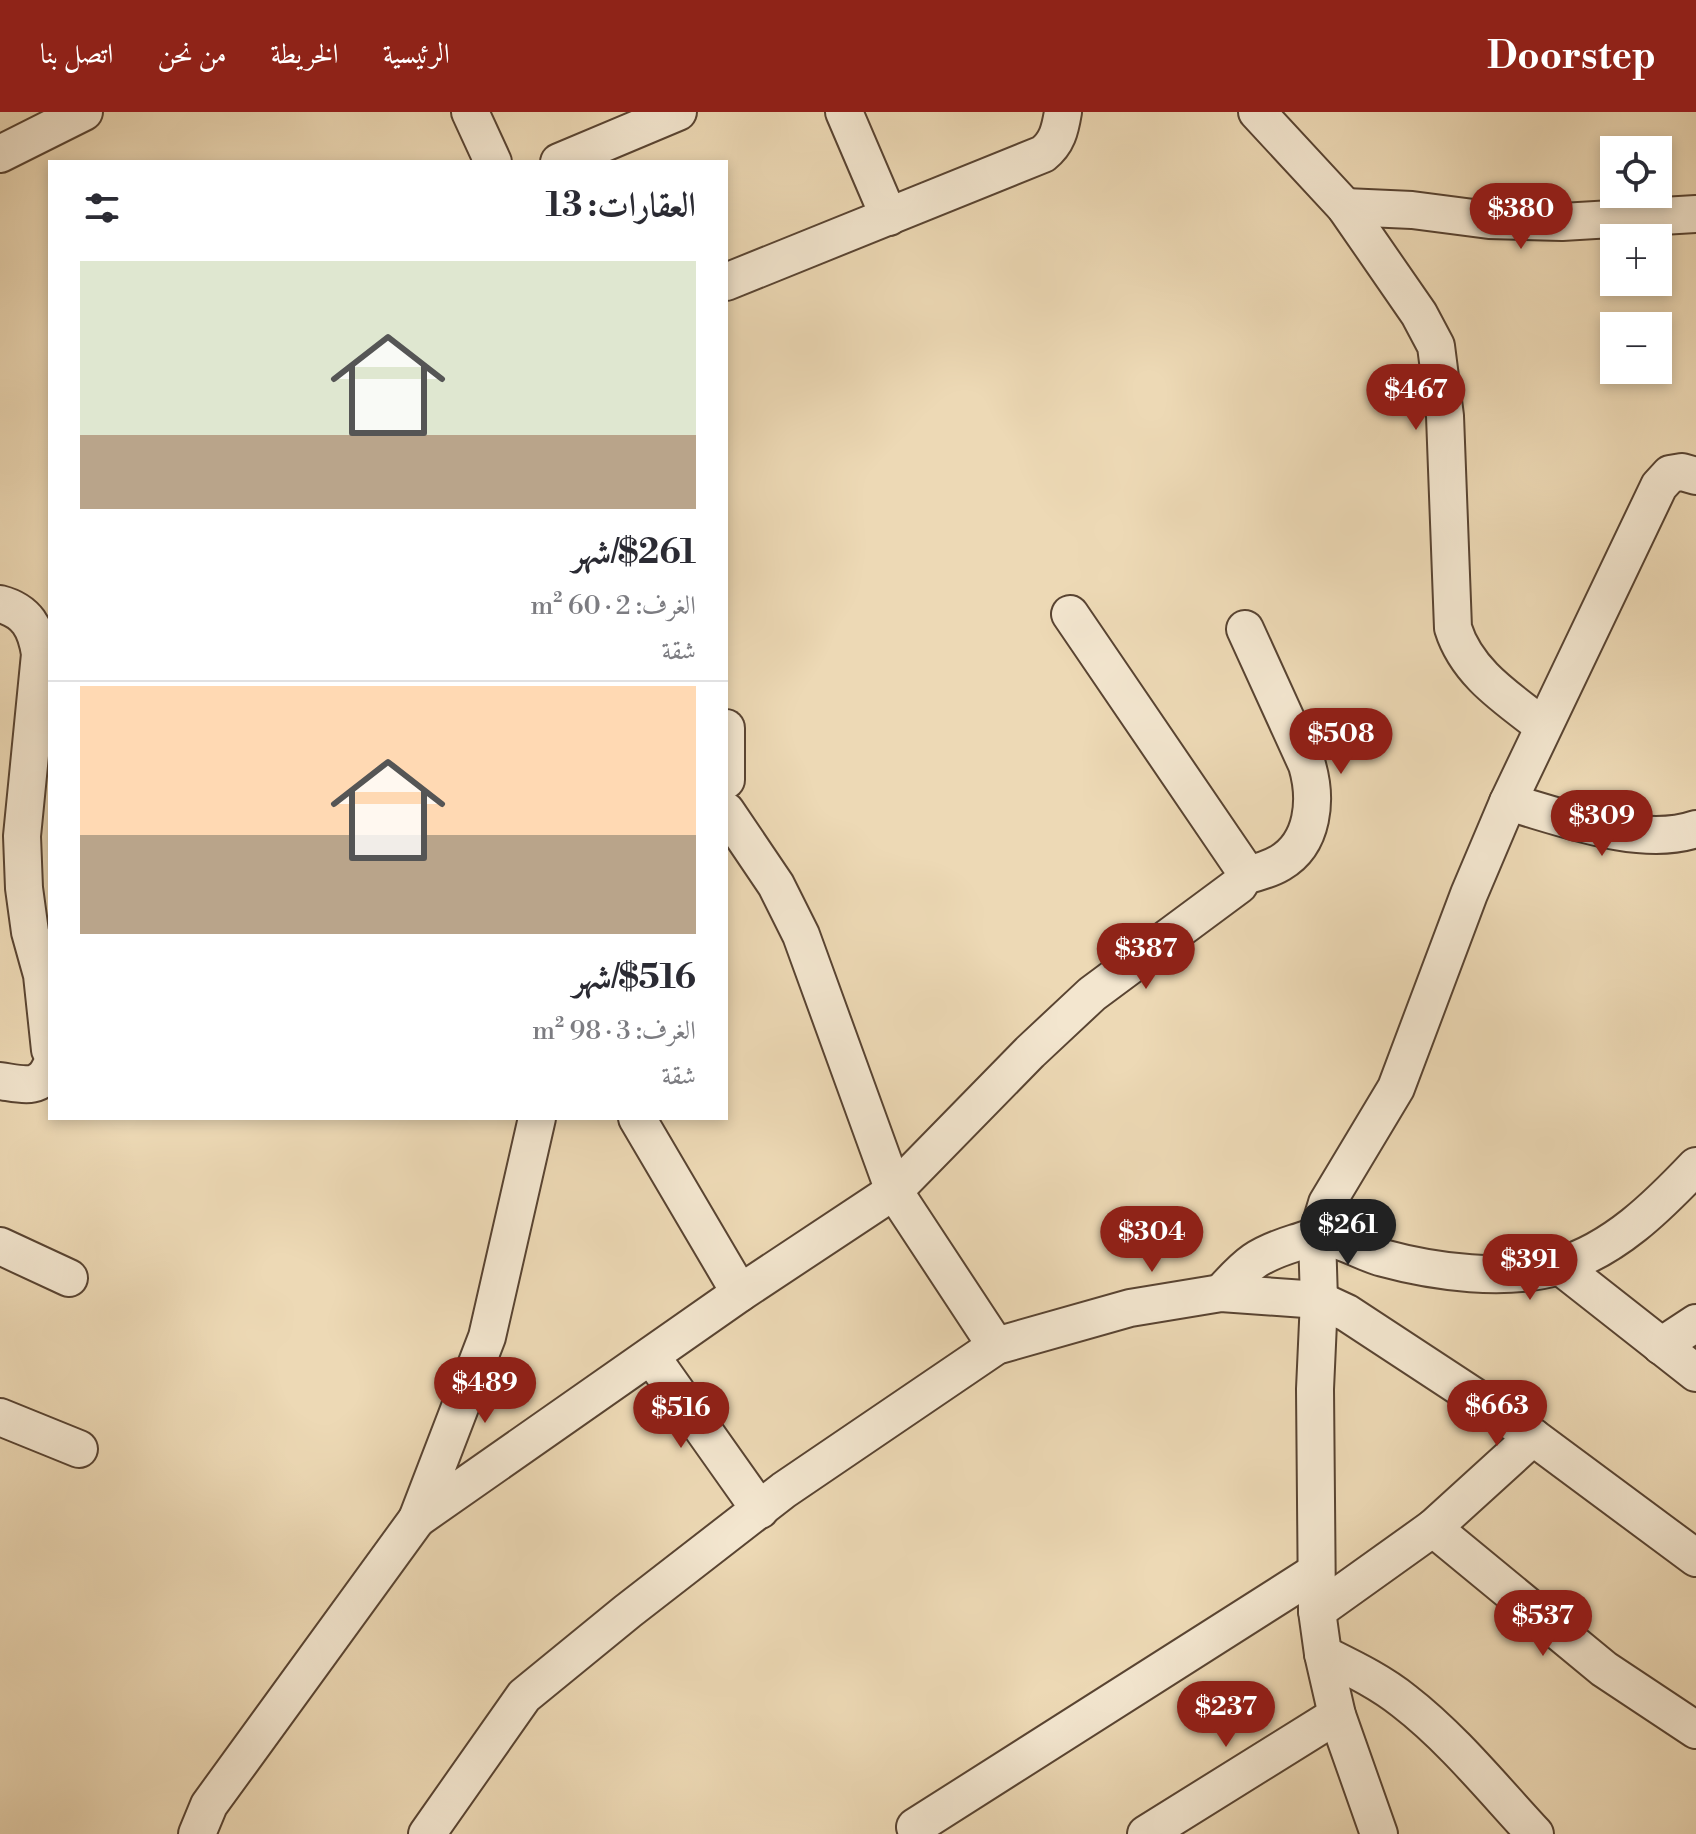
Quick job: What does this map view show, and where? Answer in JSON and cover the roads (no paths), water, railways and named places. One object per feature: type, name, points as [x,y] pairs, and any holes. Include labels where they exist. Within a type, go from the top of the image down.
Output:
[{"type":"street","points":[[0,154],[84,112]]},
{"type":"street","points":[[470,112],[492,160]]},
{"type":"street","points":[[564,160],[678,112]]},
{"type":"street","points":[[844,112],[889,217]]},
{"type":"street","points":[[728,281],[1043,154],[1052,148],[1058,136],[1063,112]]},
{"type":"street","points":[[1257,112],[1345,207],[1419,314],[1436,346],[1445,416],[1453,628],[1459,646],[1473,667],[1496,690],[1543,726]]},
{"type":"street","points":[[1345,207],[1548,222],[1696,214]]},
{"type":"street","points":[[1379,1834],[1337,1715],[1317,1611],[1317,1236],[1327,1203],[1396,1088],[1469,894],[1508,802],[1659,486],[1670,474],[1682,472],[1696,476]]},
{"type":"street","points":[[0,604],[12,607],[29,619],[40,654],[11,835],[24,888],[30,932],[42,975],[48,1031]]},
{"type":"street","points":[[1070,614],[1236,857],[1244,876]]},
{"type":"street","points":[[417,1519],[740,1293],[894,1191],[1030,1052],[1092,994],[1231,893],[1244,876],[1278,864],[1292,855],[1309,823],[1313,802],[1312,781],[1245,629]]},
{"type":"street","points":[[1508,802],[1596,827],[1646,834],[1681,834],[1696,829]]},
{"type":"street","points":[[728,814],[768,872],[801,935],[894,1191],[996,1346]]},
{"type":"street","points":[[0,1081],[37,1084],[48,1072]]},
{"type":"street","points":[[197,1834],[209,1805],[417,1519],[487,1337],[537,1120]]},
{"type":"street","points":[[638,1120],[740,1293]]},
{"type":"street","points":[[1221,1293],[1249,1262],[1269,1251],[1317,1236],[1348,1244],[1381,1258],[1466,1271],[1516,1274],[1560,1266],[1631,1228],[1696,1166]]},
{"type":"street","points":[[0,1246],[69,1278]]},
{"type":"street","points":[[1560,1266],[1696,1373]]},
{"type":"street","points":[[427,1834],[524,1696],[760,1510],[996,1346],[1130,1308],[1221,1293],[1319,1300],[1347,1313],[1533,1437],[1696,1558]]},
{"type":"street","points":[[1661,1346],[1696,1323]]},
{"type":"street","points":[[651,1356],[760,1510]]},
{"type":"street","points":[[0,1417],[79,1449]]},
{"type":"street","points":[[1317,1611],[1433,1528],[1533,1437]]},
{"type":"street","points":[[1433,1528],[1604,1669],[1696,1730]]},
{"type":"street","points":[[915,1827],[1316,1572]]},
{"type":"street","points":[[1323,1654],[1365,1674],[1405,1701],[1471,1765],[1535,1834]]},
{"type":"street","points":[[1146,1834],[1337,1715]]}]
